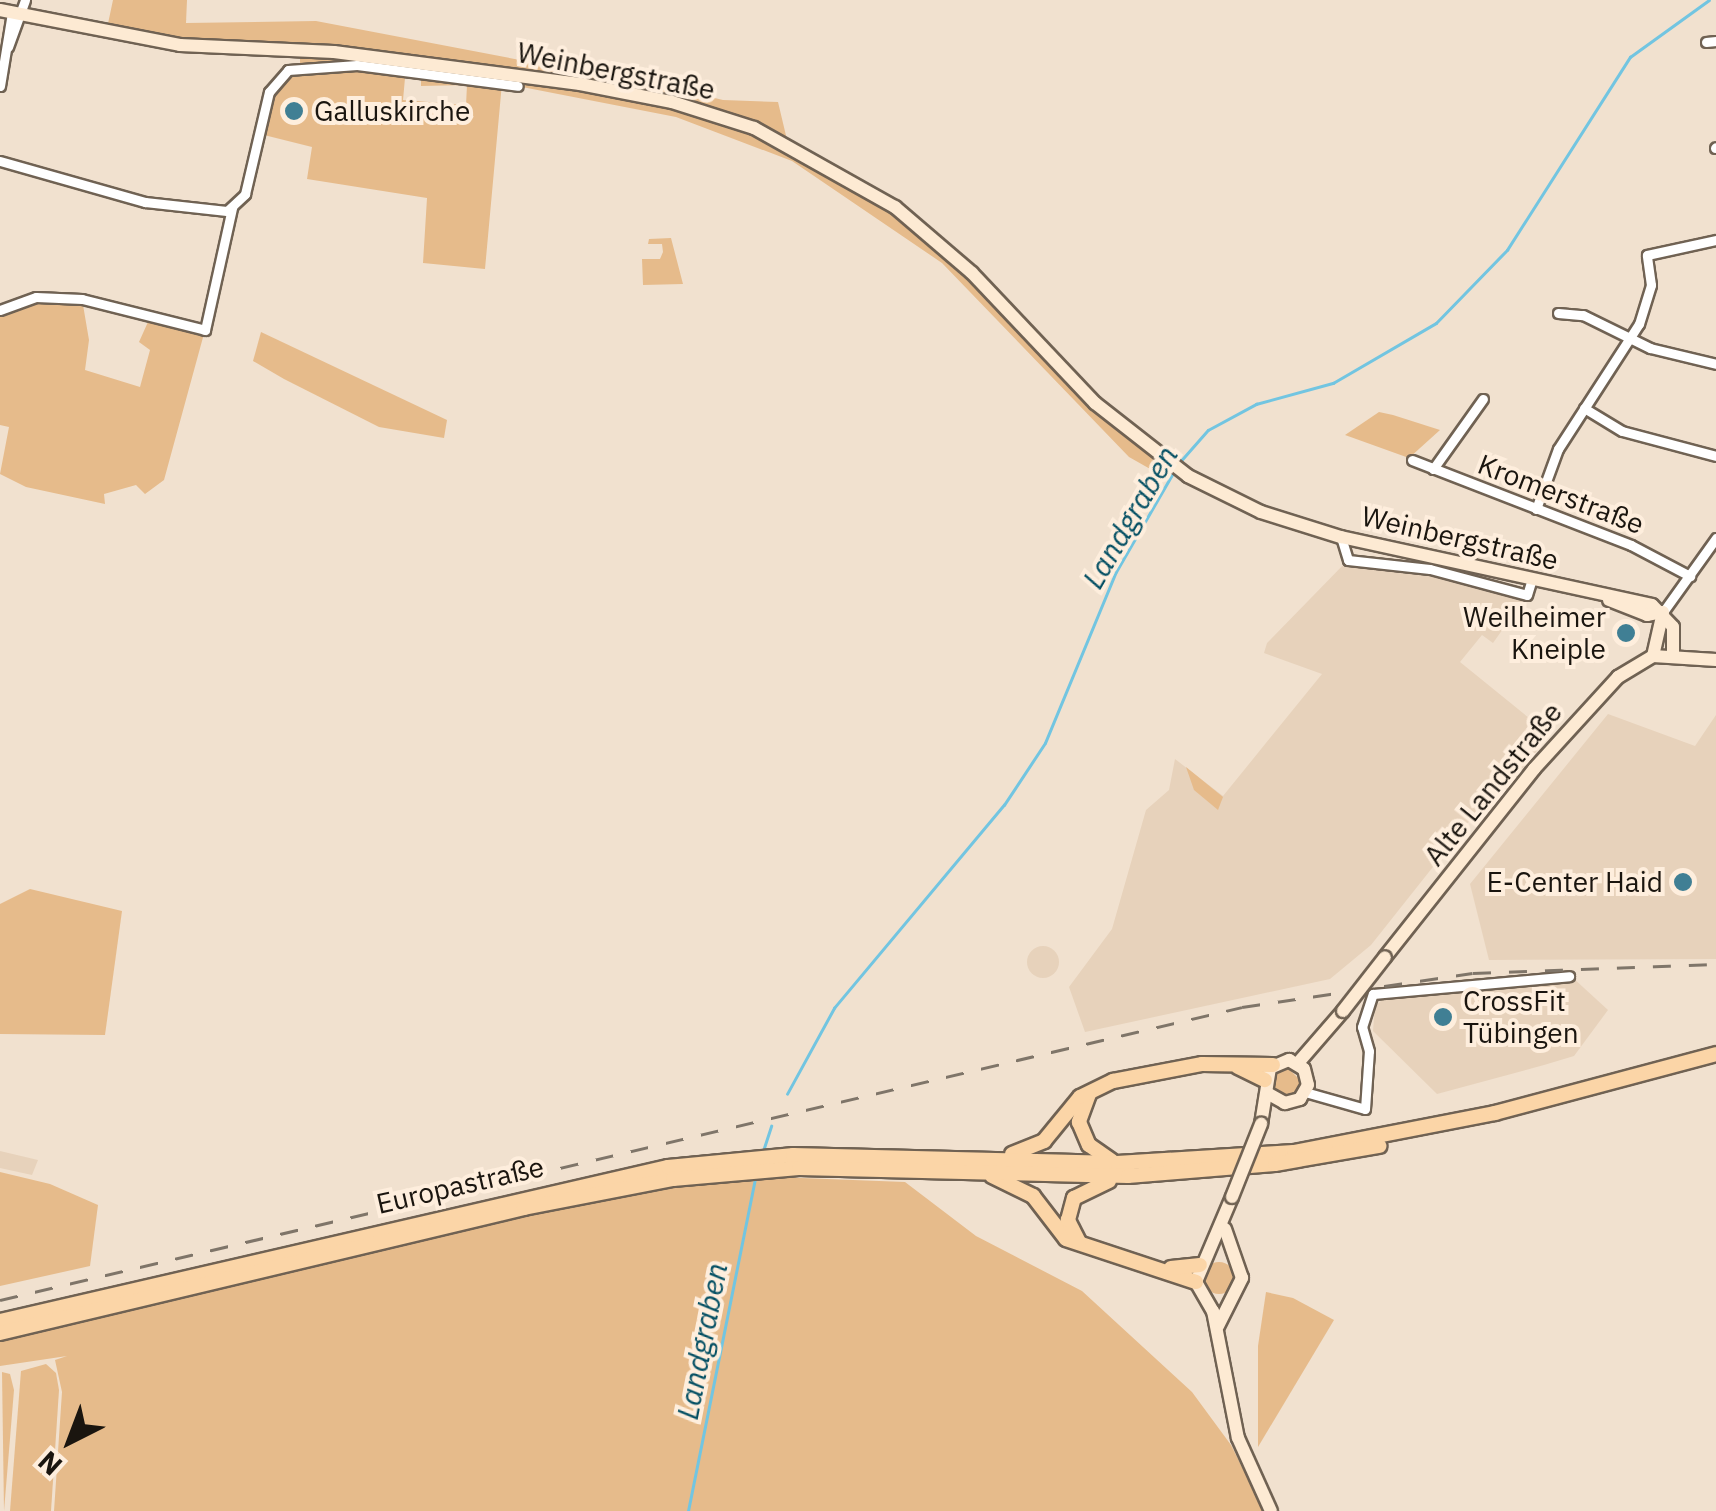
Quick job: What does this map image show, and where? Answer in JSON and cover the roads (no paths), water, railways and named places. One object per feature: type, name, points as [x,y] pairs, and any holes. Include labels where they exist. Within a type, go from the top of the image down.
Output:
[{"type":"main road","points":[[1084,1248],[1070,1230],[1074,1198],[1085,1187],[1128,1176],[1340,1155],[1716,1054]]},
{"type":"main road","points":[[1228,1064],[1267,1087]]},
{"type":"main road","points":[[987,1159],[1044,1141],[1092,1090],[1148,1072],[1273,1064]]},
{"type":"main road","points":[[1092,1090],[1079,1122],[1089,1145],[1117,1163]]},
{"type":"main road","name":"Europastraße","points":[[0,1320],[562,1187],[762,1164],[939,1156],[1117,1163],[1294,1152],[1496,1113]]},
{"type":"main road","name":"Europastraße","points":[[0,1333],[566,1198],[762,1164],[1128,1176]]},
{"type":"main road","points":[[972,1170],[1033,1196],[1066,1239],[1196,1282]]},
{"type":"main road","points":[[1160,1269],[1204,1261]]},
{"type":"street","points":[[0,86],[11,12],[24,0]]},
{"type":"street","name":"Weinbergstraße","points":[[11,12],[167,44],[334,52],[580,84],[672,102],[754,128],[856,181],[936,240],[1095,404],[1188,476],[1261,512],[1341,536],[1575,589]]},
{"type":"street","points":[[0,310],[36,297],[82,299],[205,330],[232,208],[247,186],[269,92],[288,70],[357,65],[518,86]]},
{"type":"street","points":[[0,160],[145,202],[232,208]]},
{"type":"street","points":[[1536,510],[1558,449],[1628,340],[1648,301],[1651,252],[1716,240]]},
{"type":"street","points":[[1558,312],[1583,316],[1628,340],[1716,364]]},
{"type":"street","points":[[1433,469],[1484,399]]},
{"type":"street","points":[[1584,408],[1622,432],[1716,456]]},
{"type":"street","name":"Kromerstraße","points":[[1412,460],[1660,557],[1690,576]]},
{"type":"street","points":[[1341,536],[1348,560],[1430,569],[1526,595],[1532,579]]},
{"type":"street","points":[[1653,656],[1654,628],[1716,538]]},
{"type":"street","points":[[1575,589],[1647,614],[1663,612]]},
{"type":"street","points":[[1575,589],[1663,612],[1673,627],[1712,658]]},
{"type":"street","points":[[1647,614],[1654,628]]},
{"type":"street","points":[[1673,627],[1674,653]]},
{"type":"street","name":"Alte Landstraße","points":[[1298,1064],[1588,708],[1618,677],[1653,656],[1674,653],[1712,658]]},
{"type":"street","points":[[1261,1124],[1281,1102],[1305,1092],[1365,1109],[1369,1051],[1362,1028],[1373,994],[1569,976]]},
{"type":"street","points":[[1272,1511],[1238,1438],[1210,1298],[1196,1282],[1225,1224],[1261,1124],[1273,1064],[1298,1064],[1308,1076],[1305,1092]]},
{"type":"street","points":[[1267,1087],[1281,1102]]},
{"type":"street","points":[[1218,1329],[1226,1299],[1242,1278],[1230,1258],[1225,1224]]},
{"type":"street","points":[[1204,1261],[1230,1258]]},
{"type":"street","points":[[1210,1298],[1226,1299]]},
{"type":"waterway","name":"Landgraben","points":[[1178,464],[1208,430],[1256,404],[1333,383],[1436,323],[1507,250],[1630,57],[1709,0]]},
{"type":"waterway","name":"Landgraben","points":[[787,1094],[834,1008],[1004,805],[1045,743],[1116,572],[1174,471]]},
{"type":"waterway","name":"Landgraben","points":[[764,1148],[771,1126]]},
{"type":"waterway","name":"Landgraben","points":[[688,1511],[755,1180]]},
{"type":"railway","points":[[0,1300],[1242,1007],[1473,973],[1716,964]]},
{"type":"place","name":"Galluskirche","points":[[294,111]]},
{"type":"place","name":"Weilheimer Kneiple","points":[[1626,633]]},
{"type":"place","name":"E-Center Haid","points":[[1683,882]]},
{"type":"place","name":"CrossFit Tübingen","points":[[1443,1017]]}]
